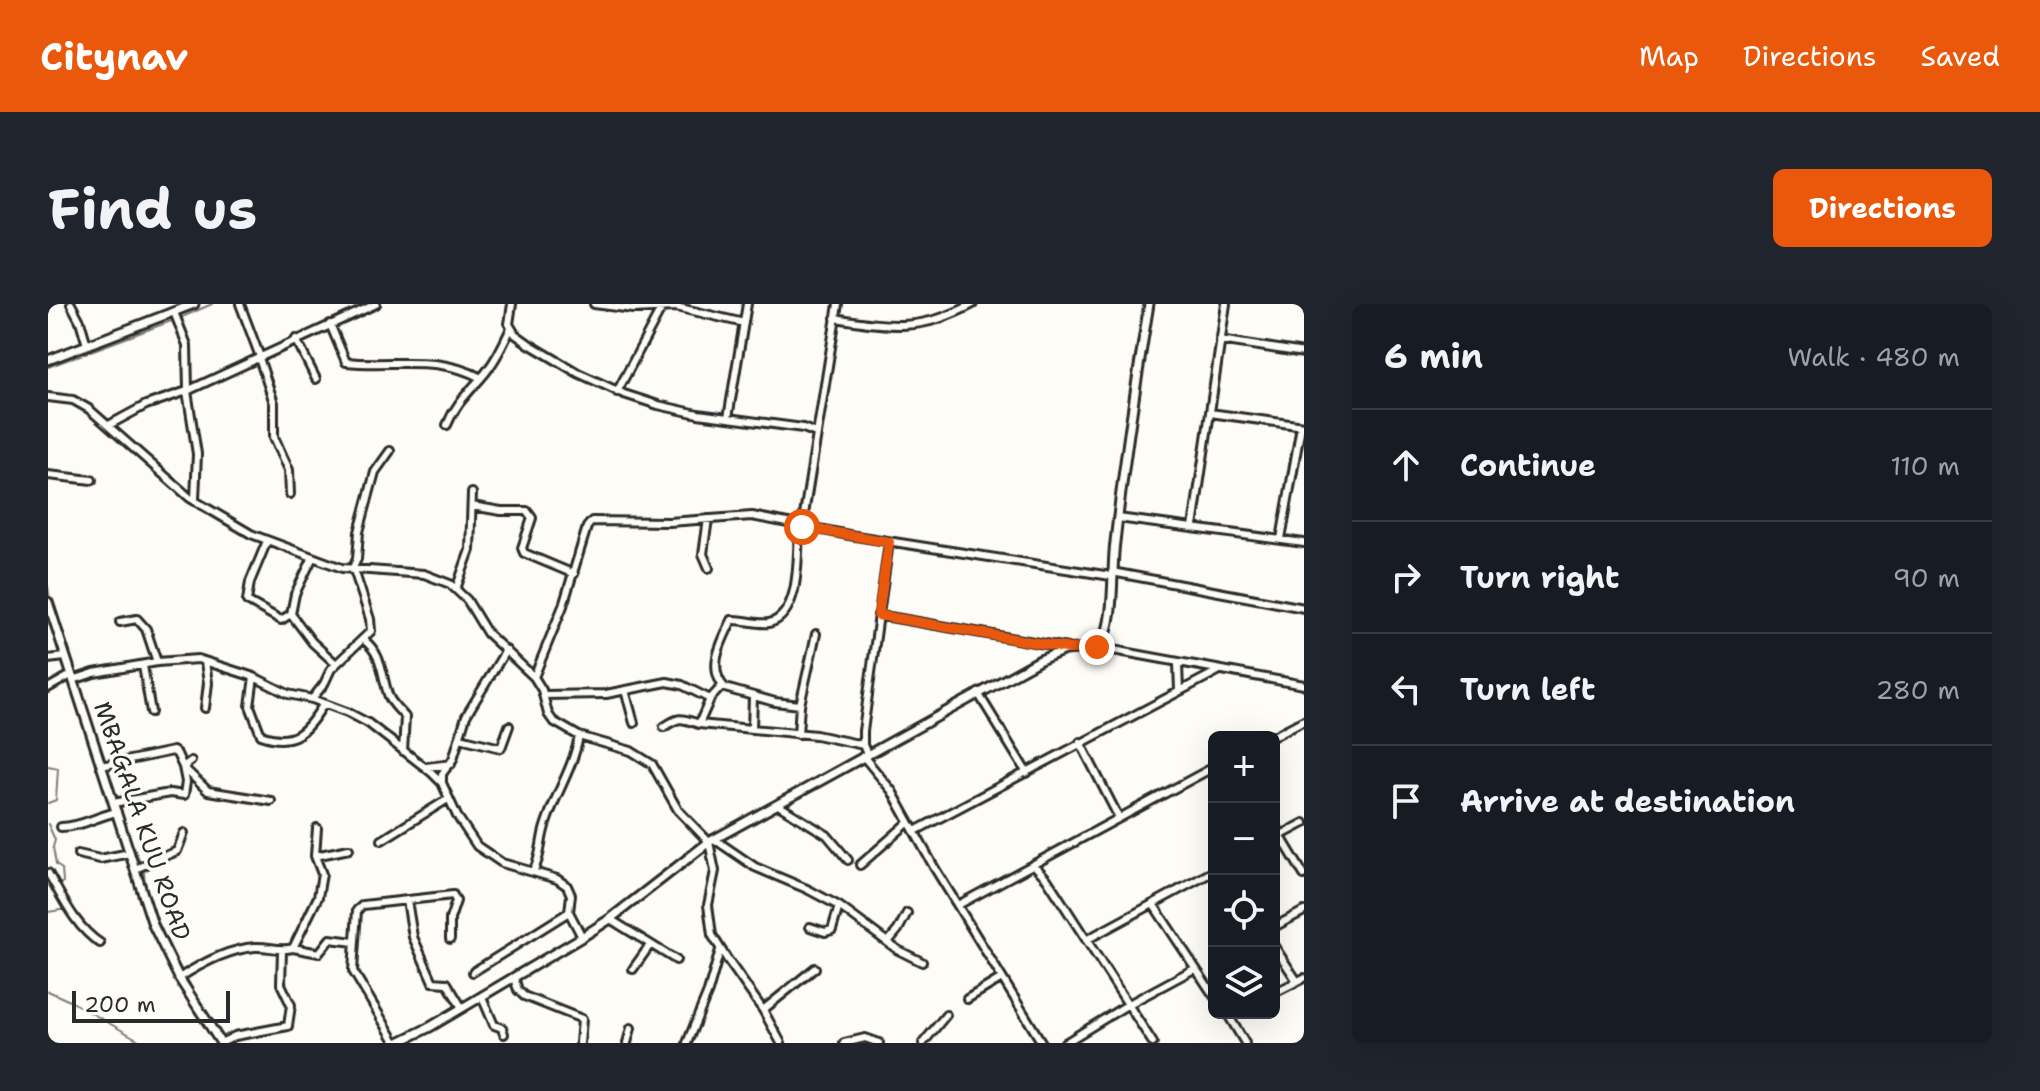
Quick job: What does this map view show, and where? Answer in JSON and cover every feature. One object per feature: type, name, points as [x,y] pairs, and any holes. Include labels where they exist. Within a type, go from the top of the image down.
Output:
[{"type":"street","points":[[71,304],[87,345]]},
{"type":"street","points":[[48,360],[194,304]]},
{"type":"street","points":[[240,304],[274,403],[274,437],[289,470],[290,494]]},
{"type":"street","points":[[109,425],[146,405],[187,390],[376,304]]},
{"type":"street","points":[[447,425],[461,399],[481,378],[498,353],[511,328],[512,304]]},
{"type":"street","points":[[594,304],[633,309],[689,309],[744,323]]},
{"type":"street","points":[[728,418],[747,304]]},
{"type":"street","points":[[722,686],[716,657],[732,620],[774,621],[794,596],[800,527],[838,304]]},
{"type":"street","points":[[835,318],[918,326],[973,304]]},
{"type":"street","points":[[1097,647],[1106,633],[1118,518],[1149,304]]},
{"type":"street","points":[[1193,527],[1226,304]]},
{"type":"street","points":[[617,392],[662,307]]},
{"type":"street","points":[[174,312],[187,345],[187,390],[197,454],[195,499]]},
{"type":"street","points":[[330,324],[347,363],[434,364],[463,368],[481,378]]},
{"type":"street","points":[[511,328],[529,344],[617,392],[658,405],[728,418],[817,429]]},
{"type":"street","points":[[296,339],[316,379]]},
{"type":"street","points":[[1220,340],[1304,353]]},
{"type":"street","points":[[48,397],[78,402],[109,425],[158,472],[231,524],[267,541],[312,559],[353,570],[437,574],[467,600],[483,628],[534,677],[550,718],[579,736],[631,751],[652,764],[678,810],[711,840],[755,867],[839,906],[888,942],[922,962]]},
{"type":"street","points":[[1210,413],[1302,426],[1281,539]]},
{"type":"street","points":[[312,699],[336,664],[364,640],[372,626],[353,570],[359,532],[376,469],[390,451]]},
{"type":"street","points":[[48,475],[92,480]]},
{"type":"street","points":[[456,589],[473,535],[472,493]]},
{"type":"street","points":[[472,506],[527,511],[532,518],[522,548],[524,553],[574,574]]},
{"type":"street","points":[[534,677],[574,574],[590,522],[743,515],[889,542],[1112,574],[1304,608]]},
{"type":"street","points":[[1118,518],[1304,543]]},
{"type":"street","points":[[708,519],[703,554],[709,568]]},
{"type":"street","points":[[267,541],[250,582],[247,601],[281,620],[291,614],[295,594],[312,559]]},
{"type":"street","points":[[889,542],[863,745],[865,755],[892,791],[1042,1043]]},
{"type":"street","name":"MBAGALA KUU ROAD","points":[[48,602],[153,925],[179,978],[221,1043]]},
{"type":"street","points":[[291,614],[312,642],[336,664]]},
{"type":"street","points":[[878,615],[1071,649],[1097,647],[1304,685]]},
{"type":"street","points":[[120,622],[137,619],[146,629],[157,662]]},
{"type":"street","points":[[798,734],[800,705],[816,634]]},
{"type":"street","points":[[364,640],[374,648],[381,663],[389,698],[405,717],[403,751]]},
{"type":"street","points":[[450,939],[450,919],[456,897],[431,896],[360,906],[355,918],[353,971],[396,1043],[482,997],[610,919],[711,840],[1040,660],[1071,649]]},
{"type":"street","points":[[506,650],[466,716],[451,764],[442,774],[442,783],[448,799],[477,846],[502,863],[557,879],[567,886],[571,895],[569,912],[582,937]]},
{"type":"street","points":[[48,659],[65,657]]},
{"type":"street","points":[[48,688],[72,678],[157,662],[188,659],[205,662],[254,677],[288,694],[312,699],[368,723],[442,783]]},
{"type":"street","points":[[205,662],[208,683],[205,708]]},
{"type":"street","points":[[1178,664],[1179,691]]},
{"type":"street","points":[[143,666],[151,712]]},
{"type":"street","points":[[915,831],[1218,671]]},
{"type":"street","points":[[254,677],[250,706],[261,735],[284,740],[293,738],[309,728],[323,705]]},
{"type":"street","points":[[543,695],[588,695],[675,683],[710,699]]},
{"type":"street","points":[[722,686],[753,697],[800,705]]},
{"type":"street","points":[[699,724],[710,699],[722,686]]},
{"type":"street","points":[[625,690],[634,723]]},
{"type":"street","points":[[978,693],[1027,773]]},
{"type":"street","points":[[752,729],[753,697]]},
{"type":"street","points":[[664,727],[678,718],[699,724],[798,734],[863,745]]},
{"type":"street","points":[[1280,733],[1304,720]]},
{"type":"street","points":[[460,738],[501,748],[509,726]]},
{"type":"street","points":[[533,872],[541,854],[548,819],[572,767],[579,736]]},
{"type":"street","points":[[1080,742],[1119,818]]},
{"type":"street","points":[[101,766],[173,751],[183,767],[186,782],[184,795],[170,793],[113,803]]},
{"type":"street","points":[[183,767],[191,761]]},
{"type":"street","points":[[423,767],[451,764]]},
{"type":"street","points":[[183,767],[208,791],[271,801]]},
{"type":"street","points":[[958,905],[1208,770]]},
{"type":"street","points":[[382,840],[448,799]]},
{"type":"street","points":[[778,805],[827,835],[848,860]]},
{"type":"street","points":[[61,827],[79,826],[101,815],[117,812]]},
{"type":"street","points":[[860,865],[909,822]]},
{"type":"street","points":[[1280,835],[1304,823]]},
{"type":"street","points":[[293,948],[318,897],[322,874],[315,856],[317,828]]},
{"type":"street","points":[[135,869],[177,851],[184,833]]},
{"type":"street","points":[[711,840],[715,871],[709,898],[709,921],[720,950],[763,1010],[781,1043]]},
{"type":"street","points":[[1280,841],[1304,875]]},
{"type":"street","points":[[315,856],[349,849]]},
{"type":"street","points":[[78,854],[100,859],[130,853]]},
{"type":"street","points":[[1034,865],[1047,879],[1153,1043]]},
{"type":"street","points":[[48,873],[68,909],[91,938],[100,943]]},
{"type":"street","points":[[1086,940],[1208,874]]},
{"type":"street","points":[[407,900],[413,937],[433,982],[447,983],[462,1008]]},
{"type":"street","points":[[1153,904],[1208,988]]},
{"type":"street","points":[[810,927],[825,932],[832,930],[839,906]]},
{"type":"street","points":[[1280,924],[1304,911]]},
{"type":"street","points":[[473,972],[569,912]]},
{"type":"street","points":[[888,942],[907,913]]},
{"type":"street","points":[[610,919],[676,960]]},
{"type":"street","points":[[179,978],[213,958],[255,947],[282,951],[293,948],[319,953],[324,951],[330,939],[354,942]]},
{"type":"street","points":[[633,969],[650,945]]},
{"type":"street","points":[[1275,947],[1300,980],[1280,990]]},
{"type":"street","points":[[687,1043],[708,992],[720,950]]},
{"type":"street","points":[[221,1043],[235,1036],[288,1026],[291,1005],[281,984],[282,951]]},
{"type":"street","points":[[763,1010],[815,968]]},
{"type":"street","points":[[1065,1043],[1194,969]]},
{"type":"street","points":[[514,978],[524,996],[582,1019],[580,1043]]},
{"type":"street","points":[[967,999],[1002,978]]},
{"type":"street","points":[[482,997],[494,1025],[502,1028],[504,1034]]},
{"type":"street","points":[[923,1043],[946,1015]]},
{"type":"street","points":[[1233,1019],[1245,1043]]},
{"type":"street","points":[[627,1043],[631,1028]]},
{"type":"street","points":[[844,1043],[865,1038],[879,1043]]},
{"type":"waterway","points":[[180,318],[212,304]]},
{"type":"waterway","points":[[48,367],[174,320]]},
{"type":"waterway","points":[[48,586],[50,600]]},
{"type":"waterway","points":[[57,642],[61,655]]},
{"type":"waterway","points":[[48,766],[58,768],[56,800],[48,803]]},
{"type":"waterway","points":[[106,768],[116,800]]},
{"type":"waterway","points":[[119,806],[126,832],[141,863]]},
{"type":"waterway","points":[[48,824],[55,840],[56,865],[62,869],[63,882],[58,885]]},
{"type":"waterway","points":[[144,869],[152,907],[182,972]]},
{"type":"waterway","points":[[48,912],[67,909]]},
{"type":"waterway","points":[[187,979],[224,1039]]},
{"type":"waterway","points":[[48,991],[144,1043]]},
{"type":"route","points":[[802,527],[889,542],[878,615],[1071,649],[1097,647]]}]
